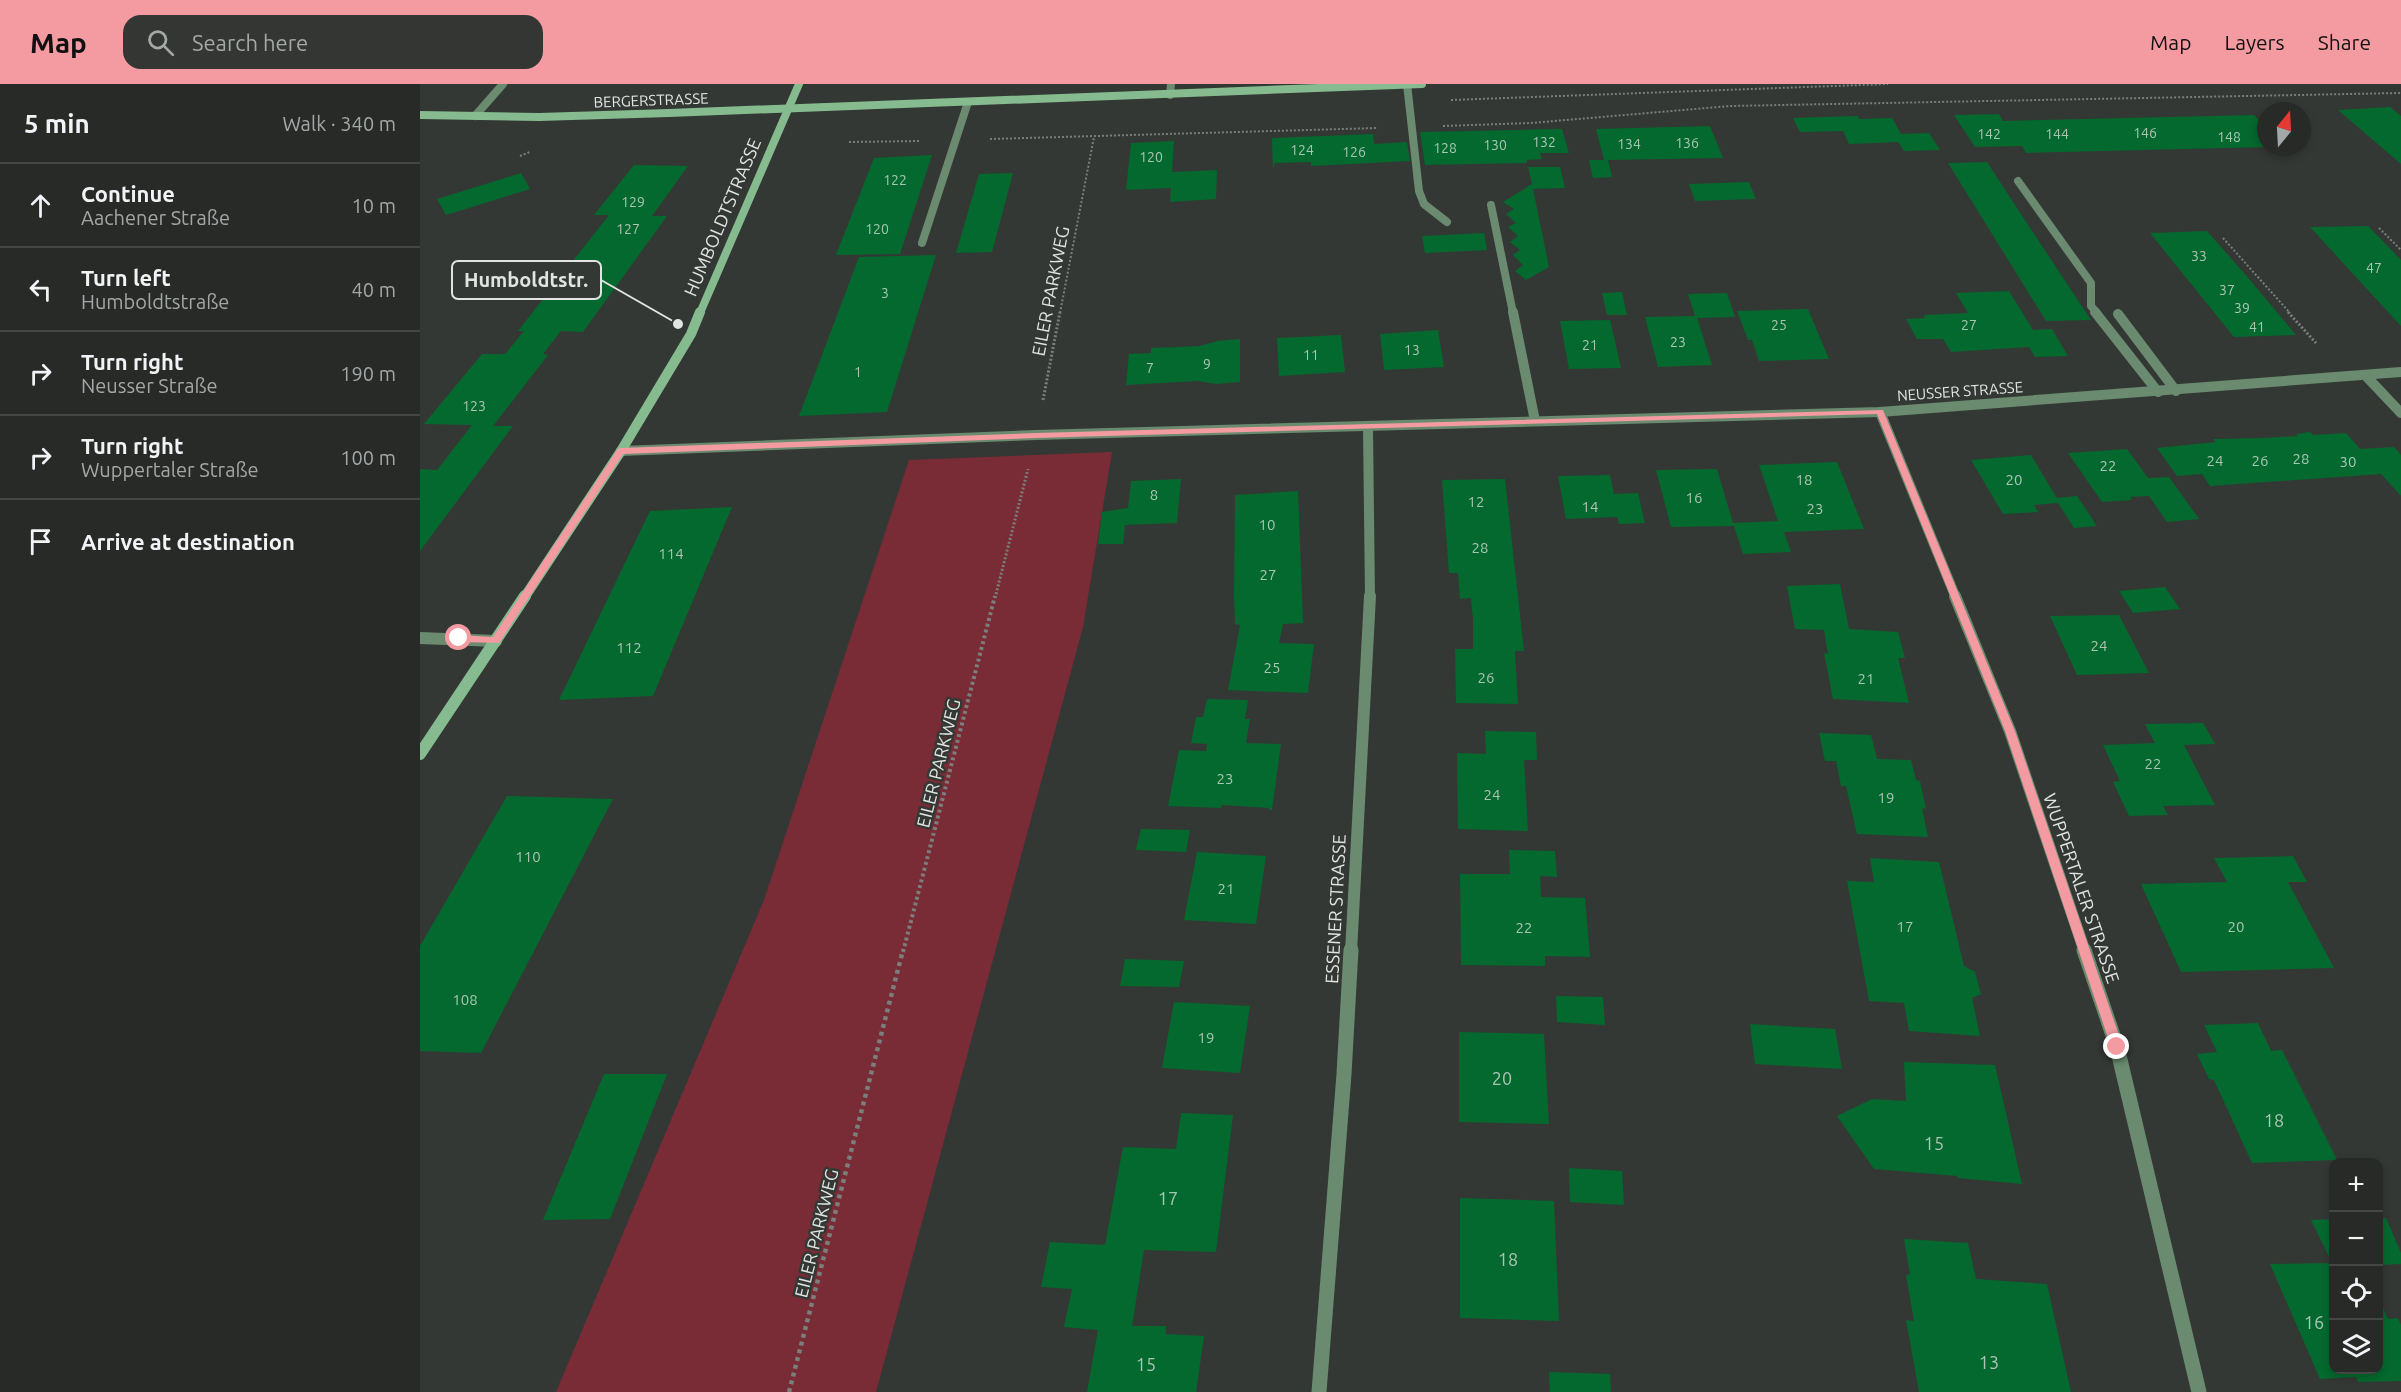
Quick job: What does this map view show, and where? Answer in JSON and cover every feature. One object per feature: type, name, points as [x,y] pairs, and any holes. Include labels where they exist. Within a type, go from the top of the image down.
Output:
[{"type":"street","points":[[475,116],[503,84]]},
{"type":"street","name":"HUMBOLDTSTRASSE","points":[[420,754],[621,451],[691,334],[799,84]]},
{"type":"street","points":[[1170,95],[1171,84]]},
{"type":"street","points":[[1407,84],[1410,127],[1421,197],[1424,204],[1447,222]]},
{"type":"street","name":"BERGERSTRASSE","points":[[420,117],[433,115],[538,117],[1422,84]]},
{"type":"street","points":[[922,243],[968,102]]},
{"type":"street","points":[[2018,181],[2091,283],[2091,306],[2158,392]]},
{"type":"street","points":[[1491,205],[1535,421]]},
{"type":"street","points":[[2118,314],[2176,391]]},
{"type":"street","name":"NEUSSER STRASSE","points":[[621,451],[1036,435],[1880,412],[2401,372]]},
{"type":"street","points":[[2366,375],[2401,413]]},
{"type":"street","name":"WUPPERTALER STRASSE","points":[[1880,412],[2010,731],[2117,1047],[2199,1392]]},
{"type":"street","name":"ESSENER STRASSE","points":[[1319,1392],[1344,1074],[1370,623],[1368,427]]},
{"type":"street","points":[[420,638],[496,641]]},
{"type":"path","points":[[1408,102],[1888,84]]},
{"type":"path","points":[[849,142],[860,144],[1531,123],[1730,106],[2401,93]]},
{"type":"path","name":"EILER PARKWEG","points":[[789,1392],[1036,435],[1094,136]]},
{"type":"path","points":[[2379,228],[2401,250]]},
{"type":"path","points":[[2223,238],[2346,376]]},
{"type":"shaded area","points":[[1112,452],[1083,627],[876,1392],[556,1392],[764,900],[909,460]]},
{"type":"building","points":[[2390,107],[2401,116],[2401,164],[2338,110]]},
{"type":"building","points":[[1999,114],[2003,121],[2254,115],[2257,118],[2257,147],[2026,153],[2022,146],[1975,147],[1954,115]]},
{"type":"building","points":[[1858,116],[1859,119],[1892,118],[1901,134],[1929,133],[1940,150],[1904,151],[1898,142],[1849,144],[1843,131],[1800,132],[1793,118]]},
{"type":"building","points":[[1710,126],[1723,158],[1608,160],[1612,177],[1593,178],[1589,160],[1604,160],[1596,129]]},
{"type":"building","points":[[1562,129],[1569,153],[1540,153],[1542,159],[1527,160],[1527,163],[1425,165],[1420,132]]},
{"type":"building","points":[[1373,134],[1374,144],[1407,142],[1410,161],[1311,166],[1311,162],[1275,163],[1273,169],[1272,138]]},
{"type":"building","points":[[1174,141],[1172,172],[1217,170],[1216,199],[1170,202],[1171,188],[1126,190],[1131,143]]},
{"type":"building","points":[[932,155],[900,254],[836,255],[874,158]]},
{"type":"building","points":[[1987,162],[2091,320],[2046,321],[1948,163]]},
{"type":"building","points":[[634,165],[688,166],[652,216],[667,216],[583,332],[561,331],[543,354],[548,355],[493,426],[513,426],[420,551],[420,469],[437,470],[472,425],[424,424],[482,354],[505,354],[524,331],[518,331],[609,215],[594,215]]},
{"type":"building","points":[[1528,167],[1560,167],[1565,188],[1533,189],[1549,267],[1526,280],[1515,271],[1523,265],[1513,255],[1520,250],[1510,242],[1518,236],[1508,227],[1516,223],[1506,214],[1514,209],[1503,202],[1532,184]]},
{"type":"building","points":[[521,173],[530,189],[446,215],[437,199]]},
{"type":"building","points":[[1013,173],[992,252],[956,253],[979,174]]},
{"type":"building","points":[[1749,182],[1756,199],[1695,201],[1689,184]]},
{"type":"building","points":[[2368,226],[2401,260],[2401,326],[2310,227]]},
{"type":"building","points":[[2207,231],[2296,335],[2234,337],[2150,233]]},
{"type":"building","points":[[1484,233],[1487,250],[1425,253],[1422,236]]},
{"type":"building","points":[[936,255],[887,412],[799,416],[859,257]]},
{"type":"building","points":[[2009,291],[2033,330],[2052,329],[2068,356],[2035,357],[2029,347],[1951,352],[1943,339],[1917,339],[1906,319],[1925,318],[1924,315],[1968,313],[1956,293]]},
{"type":"building","points":[[1622,292],[1627,315],[1607,315],[1602,293]]},
{"type":"building","points":[[1727,293],[1735,317],[1697,318],[1712,365],[1658,367],[1645,317],[1695,316],[1688,294]]},
{"type":"building","points":[[1808,309],[1829,359],[1759,361],[1752,340],[1748,340],[1737,311]]},
{"type":"building","points":[[1610,320],[1621,368],[1569,369],[1560,321]]},
{"type":"building","points":[[1438,330],[1444,367],[1384,370],[1380,334]]},
{"type":"building","points":[[1341,335],[1345,372],[1279,376],[1277,338]]},
{"type":"building","points":[[1240,339],[1240,382],[1216,384],[1198,381],[1126,385],[1129,354],[1151,353],[1151,348],[1200,346],[1217,341]]},
{"type":"building","points":[[2310,432],[2313,435],[2346,433],[2360,449],[2394,447],[2401,455],[2401,496],[2381,474],[2210,486],[2202,474],[2177,476],[2157,448],[2216,442],[2213,439],[2298,436],[2296,434]]},
{"type":"building","points":[[2127,449],[2148,478],[2169,477],[2199,519],[2167,522],[2149,496],[2130,497],[2132,500],[2102,502],[2068,453]]},
{"type":"building","points":[[2031,455],[2057,498],[2077,496],[2097,526],[2074,528],[2058,503],[2034,505],[2038,512],[2003,514],[1971,460]]},
{"type":"building","points":[[1837,462],[1864,529],[1784,532],[1791,552],[1743,554],[1734,526],[1671,527],[1656,470],[1717,469],[1733,523],[1778,521],[1759,465]]},
{"type":"building","points":[[1610,475],[1614,494],[1638,493],[1645,523],[1619,524],[1617,517],[1566,519],[1558,476]]},
{"type":"building","points":[[1181,479],[1177,523],[1125,525],[1123,544],[1098,544],[1102,512],[1128,508],[1131,481]]},
{"type":"building","points":[[1505,479],[1524,651],[1515,651],[1518,704],[1456,703],[1455,649],[1473,649],[1473,619],[1471,598],[1460,599],[1458,573],[1449,573],[1442,480]]},
{"type":"building","points":[[1298,491],[1303,623],[1283,624],[1279,643],[1314,644],[1308,693],[1228,690],[1240,625],[1235,624],[1235,495]]},
{"type":"building","points":[[732,507],[653,696],[559,700],[650,511]]},
{"type":"building","points":[[1840,584],[1849,629],[1898,632],[1905,658],[1898,658],[1909,703],[1833,699],[1824,653],[1828,654],[1824,630],[1795,629],[1787,586]]},
{"type":"building","points":[[2165,587],[2180,609],[2133,613],[2119,591]]},
{"type":"building","points":[[2119,615],[2149,673],[2077,675],[2050,616]]},
{"type":"building","points":[[1207,699],[1248,700],[1245,719],[1250,719],[1246,743],[1281,744],[1272,810],[1222,805],[1221,808],[1168,806],[1179,750],[1206,751],[1207,744],[1191,743],[1196,717],[1203,717]]},
{"type":"building","points":[[2203,723],[2215,744],[2184,745],[2215,805],[2163,806],[2168,815],[2129,816],[2113,782],[2120,781],[2103,745],[2155,743],[2145,724]]},
{"type":"building","points":[[1485,731],[1536,732],[1537,760],[1524,760],[1528,831],[1458,829],[1457,753],[1486,754]]},
{"type":"building","points":[[1819,733],[1871,735],[1877,759],[1911,760],[1916,780],[1920,781],[1926,809],[1922,808],[1928,837],[1857,834],[1846,786],[1841,786],[1836,761],[1825,761]]},
{"type":"building","points":[[507,796],[613,799],[481,1053],[420,1051],[420,946]]},
{"type":"building","points":[[1141,829],[1190,830],[1186,852],[1136,850]]},
{"type":"building","points":[[1509,850],[1555,851],[1557,877],[1540,876],[1541,897],[1585,898],[1590,957],[1545,956],[1545,966],[1461,965],[1460,874],[1510,874]]},
{"type":"building","points":[[1197,852],[1266,856],[1256,924],[1184,920]]},
{"type":"building","points":[[2293,856],[2307,882],[2288,882],[2334,968],[2181,972],[2141,884],[2227,882],[2214,858]]},
{"type":"building","points":[[1870,858],[1939,862],[1964,966],[1975,972],[1981,994],[1972,998],[1980,1036],[1909,1031],[1904,1003],[1869,1001],[1847,881],[1874,882]]},
{"type":"building","points":[[1125,959],[1184,961],[1179,987],[1120,986]]},
{"type":"building","points":[[1556,996],[1603,997],[1605,1025],[1557,1022]]},
{"type":"building","points":[[1174,1002],[1250,1006],[1240,1073],[1162,1068]]},
{"type":"building","points":[[2258,1023],[2271,1051],[2282,1050],[2336,1158],[2329,1158],[2329,1160],[2252,1163],[2214,1080],[2209,1079],[2197,1054],[2217,1052],[2204,1025]]},
{"type":"building","points":[[1750,1024],[1835,1029],[1842,1069],[1755,1064]]},
{"type":"building","points":[[1459,1032],[1544,1034],[1549,1124],[1459,1122]]},
{"type":"building","points":[[1904,1062],[1995,1065],[2022,1184],[1874,1169],[1837,1116],[1872,1099],[1906,1101]]},
{"type":"building","points":[[604,1074],[667,1074],[610,1219],[543,1220]]},
{"type":"building","points":[[1181,1113],[1233,1115],[1216,1252],[1144,1250],[1132,1326],[1166,1326],[1166,1334],[1204,1336],[1196,1392],[1087,1392],[1098,1330],[1064,1327],[1072,1289],[1041,1287],[1050,1242],[1105,1245],[1123,1147],[1176,1149]]},
{"type":"building","points":[[1569,1168],[1622,1171],[1624,1205],[1570,1202]]},
{"type":"building","points":[[1460,1198],[1554,1201],[1559,1321],[1460,1318]]},
{"type":"building","points":[[2383,1218],[2386,1218],[2401,1253],[2401,1264],[2383,1265]]},
{"type":"building","points":[[2329,1219],[2329,1257],[2311,1220]]},
{"type":"building","points":[[1904,1239],[1968,1243],[1976,1279],[2047,1284],[2071,1392],[1919,1392],[1906,1320],[1914,1321],[1906,1275],[1910,1274]]},
{"type":"building","points":[[2329,1263],[2329,1374],[2383,1374],[2383,1308],[2388,1319],[2398,1318],[2401,1325],[2401,1381],[2358,1382],[2356,1377],[2320,1379],[2270,1264]]},
{"type":"building","points":[[1549,1372],[1610,1374],[1611,1392],[1550,1392]]},
{"type":"place","name":"Humboldtstr.","points":[[678,324]]},
{"type":"route","points":[[459,638],[496,641],[621,451],[1036,435],[1880,412],[2010,731],[2117,1047]]}]
